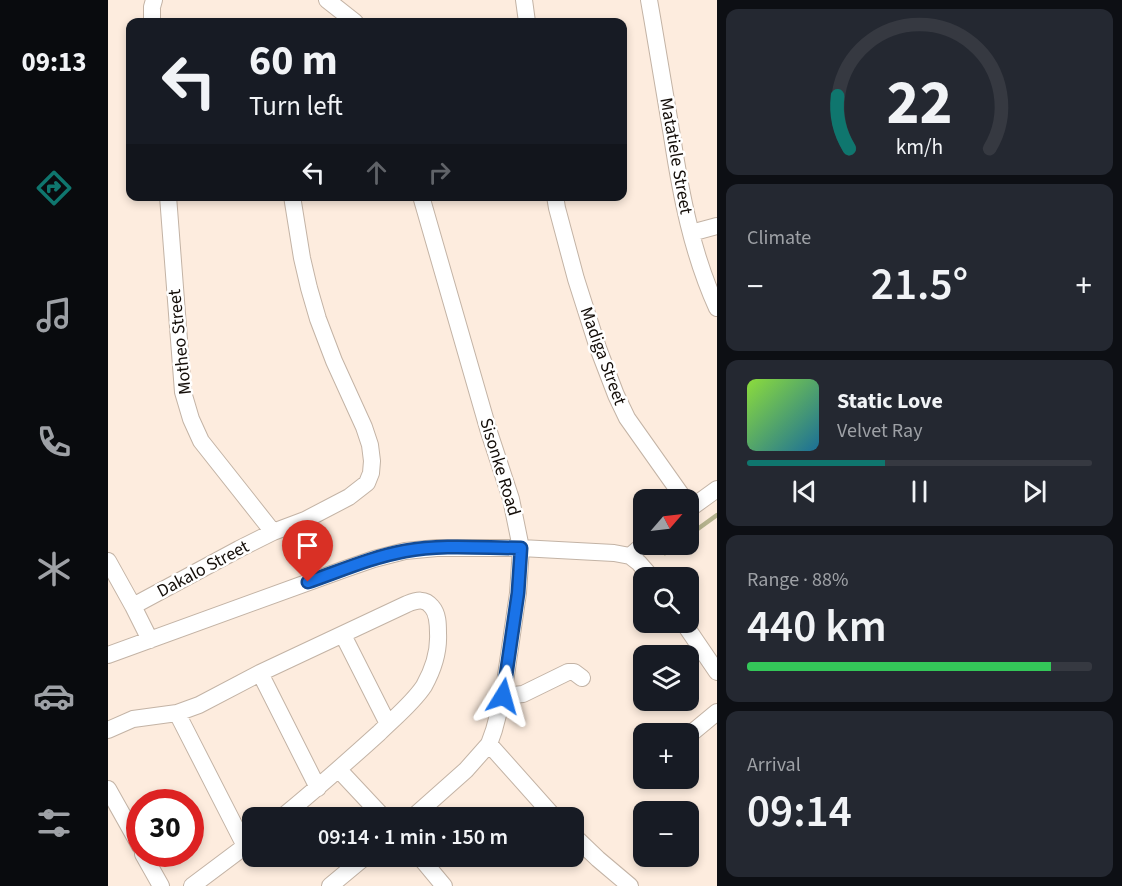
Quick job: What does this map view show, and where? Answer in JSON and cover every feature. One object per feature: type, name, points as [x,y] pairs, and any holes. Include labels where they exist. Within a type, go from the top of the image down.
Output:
[{"type":"street","points":[[152,18],[154,0]]},
{"type":"street","points":[[327,0],[350,18]]},
{"type":"street","points":[[524,0],[526,18]]},
{"type":"street","name":"Matatiele Street","points":[[649,0],[681,192],[702,270],[717,308]]},
{"type":"street","name":"Motheo Street","points":[[168,201],[183,392],[191,419],[201,441],[273,532]]},
{"type":"street","name":"Dakalo Street","points":[[133,606],[273,532],[323,511],[360,489],[367,483],[371,473],[370,445],[364,427],[318,319],[302,258],[293,201]]},
{"type":"street","name":"Sisonke Road","points":[[422,201],[489,432],[511,499],[521,548],[518,593],[503,696],[489,744],[466,770],[424,807]]},
{"type":"street","name":"Madiga Street","points":[[555,201],[597,348],[616,395],[627,418],[677,489]]},
{"type":"street","points":[[691,234],[717,226]]},
{"type":"street","points":[[699,499],[717,489]]},
{"type":"street","points":[[108,655],[345,569],[405,551],[437,548],[521,548],[614,553],[630,556],[642,567]]},
{"type":"street","points":[[108,561],[150,639]]},
{"type":"street","points":[[108,730],[133,719],[177,713],[199,705],[260,673],[414,601],[426,601],[437,615],[438,640],[430,674],[418,694],[339,770],[295,807]]},
{"type":"street","points":[[690,633],[717,672]]},
{"type":"street","points":[[343,635],[388,724]]},
{"type":"street","points":[[503,696],[523,694],[568,672],[574,672],[582,678]]},
{"type":"street","points":[[260,673],[318,788]]},
{"type":"street","points":[[699,726],[717,712]]},
{"type":"street","points":[[177,713],[242,830]]},
{"type":"street","points":[[489,744],[545,807]]},
{"type":"street","points":[[339,770],[374,807]]},
{"type":"street","points":[[108,789],[126,821]]},
{"type":"street","points":[[584,846],[630,886]]},
{"type":"street","points":[[192,886],[242,848]]},
{"type":"street","points":[[150,867],[161,886]]},
{"type":"street","points":[[330,886],[353,867]]},
{"type":"street","points":[[428,867],[444,886]]},
{"type":"waterway","points":[[699,528],[717,515]]},
{"type":"route","points":[[308,582],[374,559],[405,551],[437,548],[521,548],[518,593],[503,696]]}]
